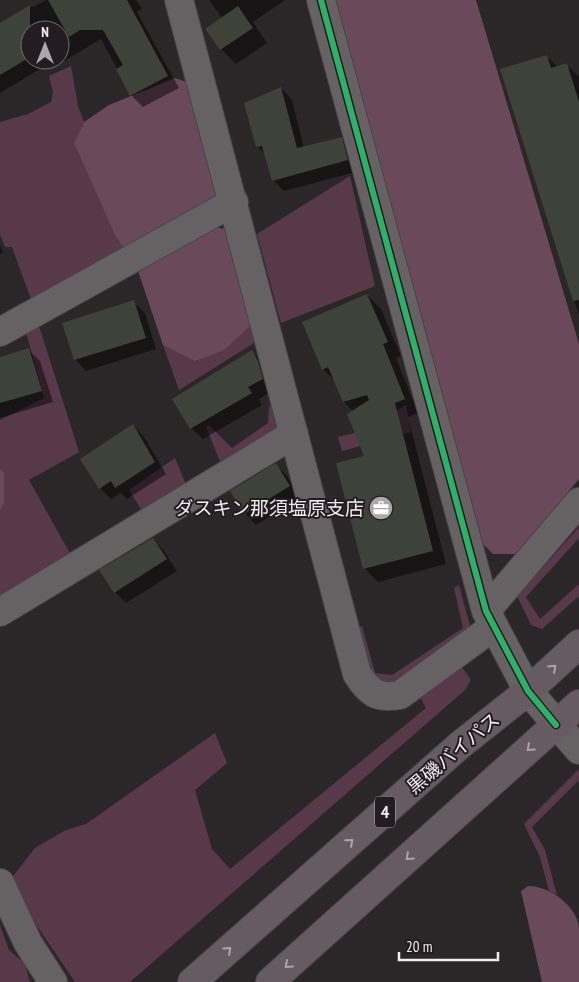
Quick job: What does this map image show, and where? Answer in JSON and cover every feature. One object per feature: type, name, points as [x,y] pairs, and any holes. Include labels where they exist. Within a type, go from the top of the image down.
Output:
[{"type":"highway","name":"黒磯バイパス","points":[[192,982],[460,745],[528,691],[579,644]]},
{"type":"highway","points":[[270,982],[579,704]]},
{"type":"street","points":[[179,0],[234,202],[357,674],[369,691],[387,697],[400,695],[490,619],[579,502]]},
{"type":"street","points":[[321,0],[490,619],[528,691],[579,750]]},
{"type":"street","points":[[0,332],[234,202]]},
{"type":"street","points":[[0,612],[294,434]]},
{"type":"street","points":[[0,882],[28,943],[52,982]]},
{"type":"shaded area","points":[[331,0],[476,0],[579,344],[579,479],[517,554],[493,554],[476,537]]},
{"type":"shaded area","points":[[70,66],[78,106],[84,122],[74,143],[115,234],[126,250],[32,302],[12,247],[5,247],[0,234],[0,122],[28,114],[51,102],[53,92],[49,76],[62,70],[70,70]]},
{"type":"shaded area","points":[[175,78],[195,85],[227,194],[207,226],[226,229],[253,323],[224,350],[195,361],[163,345],[137,268],[115,235],[74,143],[84,122],[109,105]]},
{"type":"shaded area","points":[[350,176],[375,286],[281,323],[257,234]]},
{"type":"shaded area","points":[[253,323],[257,341],[179,390],[163,345],[196,361]]},
{"type":"shaded area","points":[[39,326],[79,452],[29,480],[72,557],[0,601],[0,511],[4,504],[4,472],[0,469],[0,420],[44,398],[26,332]]},
{"type":"shaded area","points":[[276,401],[280,424],[276,431],[222,466],[206,427],[210,426],[232,448],[268,423],[269,407]]},
{"type":"shaded area","points":[[406,405],[411,432],[342,451],[338,437],[385,426],[392,413]]},
{"type":"shaded area","points":[[175,458],[188,489],[144,514],[129,490]]},
{"type":"shaded area","points":[[0,469],[4,472],[4,504],[0,511]]},
{"type":"shaded area","points":[[579,527],[579,538],[526,597],[540,619],[579,584],[579,596],[542,629],[531,625],[517,596]]},
{"type":"shaded area","points":[[459,585],[471,630],[394,684],[373,681],[356,628],[362,626],[375,673],[392,675],[463,628],[454,588]]},
{"type":"shaded area","points":[[462,667],[471,680],[465,690],[130,982],[75,982],[18,898],[11,879],[35,848],[66,830],[86,824],[215,733],[227,763],[195,790],[212,849],[230,869],[426,708],[420,697]]},
{"type":"shaded area","points":[[579,769],[579,780],[532,827],[545,850],[557,895],[549,891],[540,857],[524,824]]},
{"type":"shaded area","points":[[528,886],[553,893],[573,911],[579,927],[579,982],[542,982],[521,891]]},
{"type":"shaded area","points":[[0,925],[9,950],[25,964],[30,982],[0,982]]},
{"type":"building","points":[[48,0],[127,0],[168,76],[130,96],[116,69],[123,65],[103,30],[80,30],[70,36],[70,20],[59,20]]},
{"type":"building","points":[[30,5],[30,20],[20,20],[20,63],[0,75],[0,23]]},
{"type":"building","points":[[238,6],[253,28],[220,50],[205,29]]},
{"type":"building","points":[[547,55],[551,68],[567,63],[579,102],[579,300],[573,301],[500,69]]},
{"type":"building","points":[[281,87],[297,148],[342,137],[348,160],[272,181],[262,146],[256,147],[244,103]]},
{"type":"building","points":[[367,294],[388,342],[383,344],[405,399],[395,403],[433,551],[363,569],[336,463],[364,456],[347,414],[369,400],[367,395],[343,402],[328,367],[322,370],[302,322]]},
{"type":"building","points":[[134,300],[146,338],[74,360],[62,323]]},
{"type":"building","points":[[29,348],[42,391],[0,403],[0,357]]},
{"type":"building","points":[[252,350],[258,361],[263,379],[248,387],[252,393],[190,429],[172,399]]},
{"type":"building","points":[[133,424],[155,462],[115,488],[111,481],[99,489],[80,459]]},
{"type":"building","points":[[276,463],[290,486],[244,514],[230,491]]},
{"type":"building","points":[[153,538],[167,559],[114,593],[99,570]]},
{"type":"cycle path","points":[[321,0],[486,611],[528,691],[556,725]]},
{"type":"place","name":"ダスキン那須塩原支店","points":[[381,508]]}]
